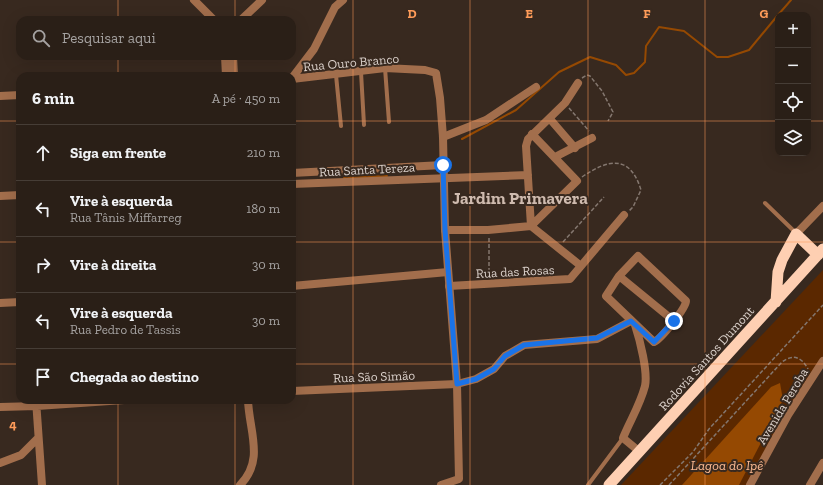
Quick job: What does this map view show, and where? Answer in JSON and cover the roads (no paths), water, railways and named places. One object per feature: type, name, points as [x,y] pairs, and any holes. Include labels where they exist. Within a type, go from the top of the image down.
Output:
[{"type":"highway","points":[[776,302],[778,272],[782,260],[796,234],[820,252]]},
{"type":"highway","name":"Rodovia Santos Dumont","points":[[608,485],[640,452],[700,383],[776,302],[820,252]]},
{"type":"street","points":[[194,0],[210,16]]},
{"type":"street","points":[[246,16],[262,0]]},
{"type":"street","points":[[296,73],[314,49],[335,7],[343,0]]},
{"type":"street","points":[[225,60],[226,72]]},
{"type":"street","points":[[233,60],[234,72]]},
{"type":"street","name":"Rua Ouro Branco","points":[[296,78],[336,75],[385,68],[425,70],[436,73],[440,98],[443,137]]},
{"type":"street","points":[[578,83],[565,103],[550,119],[532,134],[528,139],[526,146],[532,226],[581,266]]},
{"type":"street","points":[[441,485],[459,482],[457,384],[445,230],[443,137],[486,120],[536,86]]},
{"type":"street","points":[[0,96],[16,95]]},
{"type":"street","points":[[550,119],[575,148]]},
{"type":"street","points":[[445,230],[488,230],[532,226],[577,181],[532,134]]},
{"type":"street","points":[[555,157],[592,138]]},
{"type":"street","name":"Rua Santa Tereza","points":[[296,173],[443,165]]},
{"type":"street","name":"Rua Santa Tereza","points":[[296,184],[528,175]]},
{"type":"street","points":[[0,196],[16,195]]},
{"type":"street","points":[[796,234],[823,206]]},
{"type":"street","name":"Rua das Rosas","points":[[449,286],[564,281],[570,279],[624,215]]},
{"type":"street","points":[[636,256],[686,301],[686,305],[674,321],[654,342],[606,296],[619,276],[636,256]]},
{"type":"street","points":[[296,286],[448,272]]},
{"type":"street","points":[[619,276],[674,321]]},
{"type":"street","points":[[0,303],[16,302]]},
{"type":"street","points":[[633,322],[642,346],[645,384],[639,403],[623,438],[640,452]]},
{"type":"street","name":"Rua São Simão","points":[[296,391],[457,384],[476,379],[494,369],[505,356],[524,345],[597,338],[633,322]]},
{"type":"street","name":"Avenida Peroba","points":[[750,485],[788,415],[823,360]]},
{"type":"street","points":[[0,407],[28,404]]},
{"type":"street","points":[[37,404],[42,485]]},
{"type":"street","points":[[240,485],[248,477],[254,465],[254,451],[248,404]]},
{"type":"street","points":[[0,463],[21,455],[38,438]]},
{"type":"street","points":[[810,485],[823,463]]},
{"type":"lane","points":[[385,68],[389,122]]},
{"type":"lane","points":[[361,72],[364,125]]},
{"type":"lane","points":[[336,75],[341,126]]},
{"type":"lane","points":[[765,202],[796,234]]},
{"type":"lane","points":[[588,485],[623,438]]},
{"type":"water","name":"Lagoa do Ipê","points":[[780,383],[783,400],[739,485],[682,485],[771,387]]},
{"type":"waterway","points":[[781,12],[791,0]]},
{"type":"waterway","points":[[462,139],[516,110],[559,72],[590,57],[616,65],[626,75],[634,73],[645,62],[646,46],[659,27],[684,31],[717,57],[728,57],[749,50],[775,19]]},
{"type":"waterway","points":[[344,178],[387,176]]},
{"type":"district","name":"Jardim Primavera","points":[[520,198]]}]
